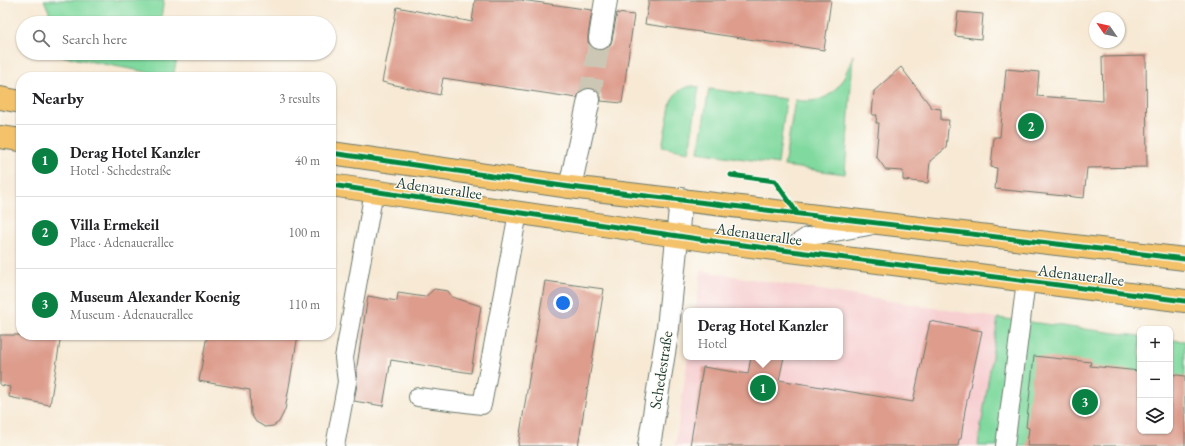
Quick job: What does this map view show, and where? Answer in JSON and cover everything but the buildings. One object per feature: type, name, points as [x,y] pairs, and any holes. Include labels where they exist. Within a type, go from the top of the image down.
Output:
[{"type":"main road","points":[[0,98],[16,101]]},
{"type":"main road","points":[[0,137],[16,139]]},
{"type":"main road","name":"Adenauerallee","points":[[336,154],[570,187],[1185,259]]},
{"type":"main road","name":"Adenauerallee","points":[[336,186],[786,251],[1185,301]]},
{"type":"street","points":[[600,38],[606,0]]},
{"type":"street","points":[[570,187],[589,100]]},
{"type":"street","name":"Schedestraße","points":[[649,446],[668,328],[681,199]]},
{"type":"lane","points":[[335,446],[347,382],[344,358],[374,191]]},
{"type":"lane","points":[[418,397],[482,405],[518,213]]},
{"type":"lane","points":[[786,251],[807,237],[881,223]]},
{"type":"lane","points":[[1005,446],[1026,281]]},
{"type":"shaded area","points":[[701,271],[998,318],[980,446],[675,446],[688,360],[843,360],[843,308],[695,308]]},
{"type":"green space","points":[[44,0],[164,0],[161,16],[51,16]]},
{"type":"green space","points":[[853,55],[845,174],[784,166],[795,100],[818,100],[826,97],[839,84]]},
{"type":"green space","points":[[83,60],[177,60],[174,72],[146,72]]},
{"type":"green space","points":[[693,86],[699,87],[689,152],[662,147],[671,101],[680,90]]},
{"type":"green space","points":[[709,89],[786,99],[778,164],[698,152]]},
{"type":"green space","points":[[998,318],[1137,336],[1137,434],[1173,434],[1173,340],[1185,341],[1185,446],[978,446]]},
{"type":"tunnel","points":[[589,100],[600,38]]},
{"type":"cycle path","points":[[336,154],[570,187],[1185,259]]},
{"type":"cycle path","points":[[731,175],[775,181],[797,213]]},
{"type":"cycle path","points":[[336,186],[719,242],[1185,301]]},
{"type":"place","name":"Villa Ermekeil","points":[[1031,126]]},
{"type":"place","name":"Derag Hotel Kanzler","points":[[763,388]]},
{"type":"place","name":"Museum Alexander Koenig","points":[[1085,402]]}]
